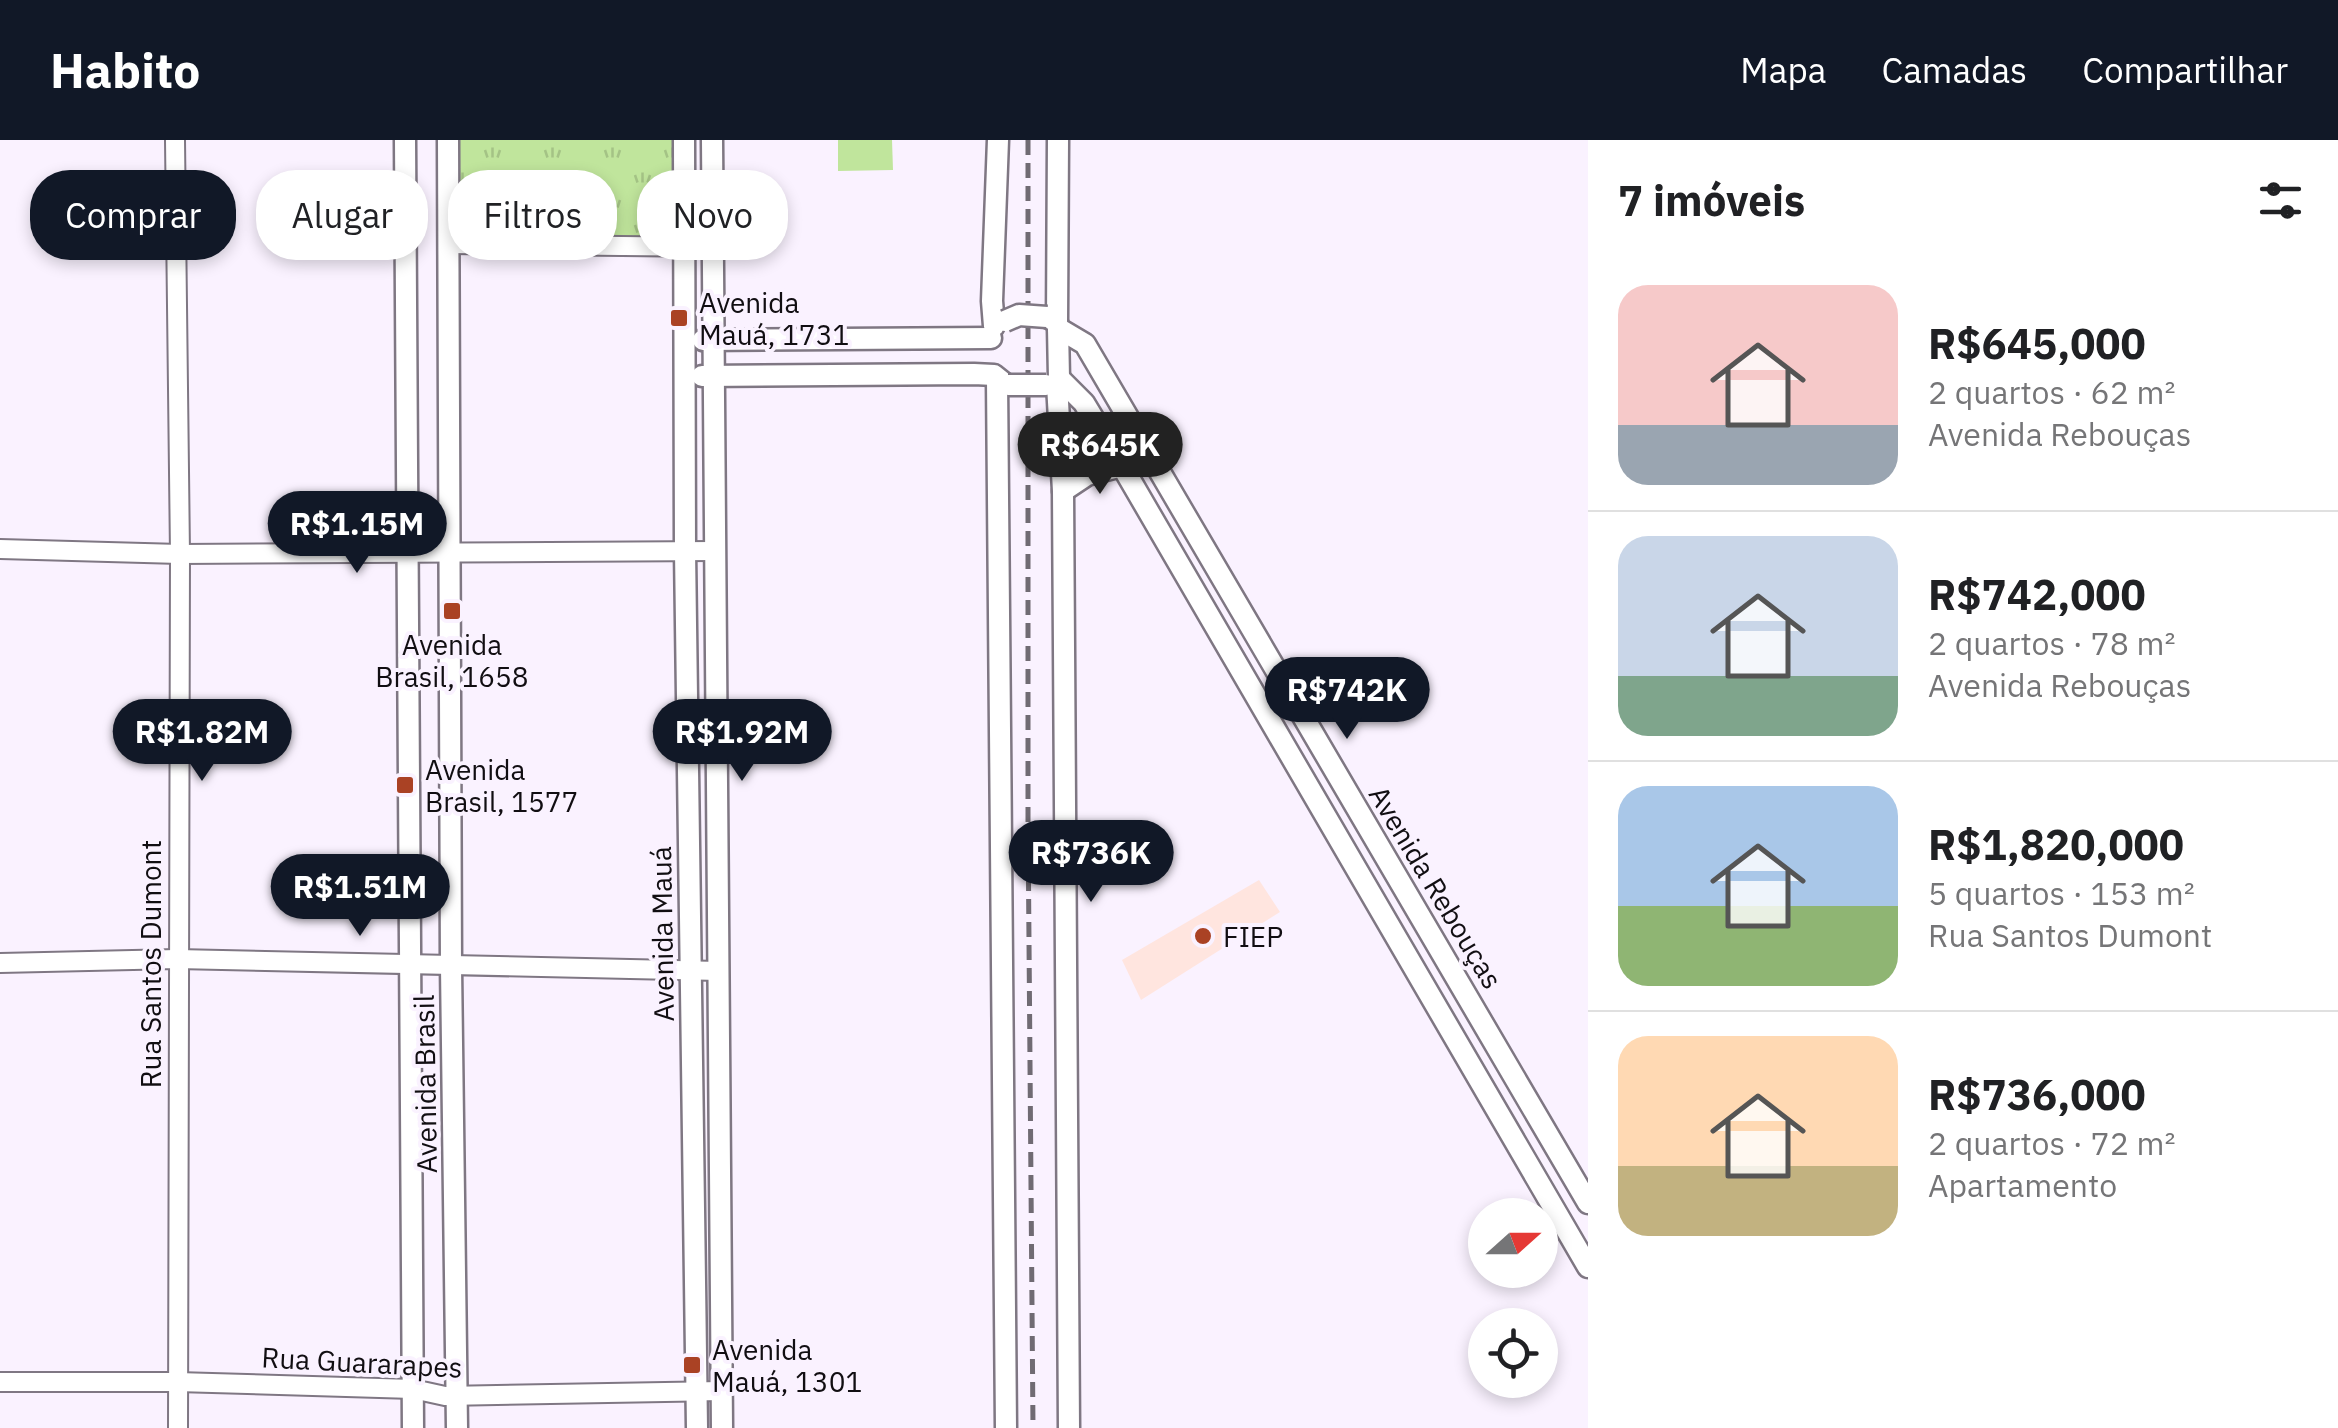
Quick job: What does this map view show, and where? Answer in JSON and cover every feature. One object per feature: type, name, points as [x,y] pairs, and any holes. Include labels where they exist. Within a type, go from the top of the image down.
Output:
[{"type":"main road","name":"Avenida Brasil","points":[[404,140],[414,1428]]},
{"type":"main road","name":"Avenida Brasil","points":[[448,140],[448,170]]},
{"type":"main road","name":"Avenida Mauá","points":[[684,140],[684,170]]},
{"type":"main road","name":"Avenida Mauá","points":[[712,140],[712,170]]},
{"type":"main road","points":[[998,140],[992,301],[1000,380],[1006,1428]]},
{"type":"main road","points":[[1058,140],[1054,382],[1063,491],[1069,1428]]},
{"type":"main road","name":"Avenida Brasil","points":[[449,260],[457,1428]]},
{"type":"main road","name":"Avenida Mauá","points":[[684,260],[697,1428]]},
{"type":"main road","name":"Avenida Mauá","points":[[712,260],[722,1428]]},
{"type":"main road","points":[[684,340],[852,339],[997,328],[1019,315],[1054,323]]},
{"type":"main road","name":"Avenida Rebouças","points":[[1054,323],[1085,344],[1588,1203]]},
{"type":"main road","points":[[852,339],[853,375]]},
{"type":"main road","points":[[685,376],[853,375],[1054,382],[1084,402],[1588,1267]]},
{"type":"main road","points":[[1063,491],[1087,475],[1122,466]]},
{"type":"main road","points":[[1316,804],[1345,786]]},
{"type":"main road","points":[[1487,1095],[1516,1078]]},
{"type":"street","name":"Rua Santos Dumont","points":[[175,140],[180,554],[178,1428]]},
{"type":"street","points":[[0,549],[180,554],[715,551]]},
{"type":"street","points":[[0,963],[177,959],[719,972]]},
{"type":"street","name":"Rua Guararapes","points":[[0,1382],[178,1382],[414,1389],[438,1396],[722,1391]]},
{"type":"shaded area","name":"FIEP","points":[[1259,880],[1280,912],[1141,1000],[1122,960]]},
{"type":"green space","points":[[448,140],[684,140],[684,170],[637,170],[637,246],[617,245],[617,170],[448,170]]},
{"type":"green space","points":[[838,140],[892,140],[893,170],[838,171]]},
{"type":"railway","points":[[1028,140],[1033,1428]]},
{"type":"place","name":"Avenida Mauá, 1731","points":[[679,318]]},
{"type":"place","name":"Avenida Brasil, 1658","points":[[452,611]]},
{"type":"place","name":"Avenida Brasil, 1577","points":[[405,785]]},
{"type":"place","name":"FIEP","points":[[1203,936]]},
{"type":"place","name":"Avenida Mauá, 1301","points":[[692,1365]]}]
